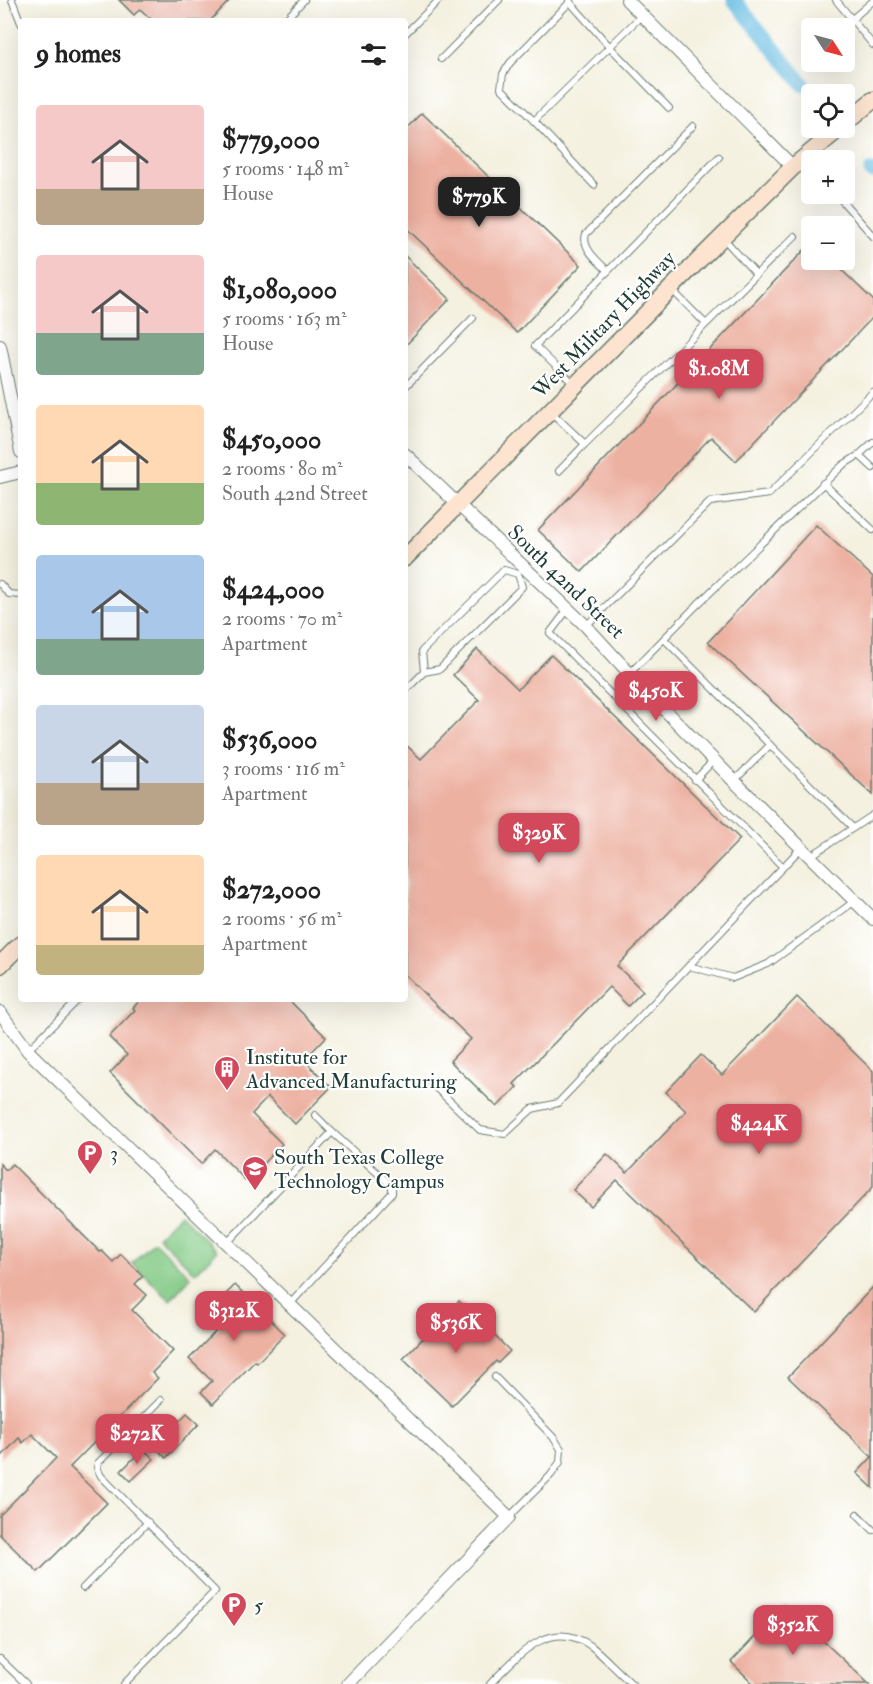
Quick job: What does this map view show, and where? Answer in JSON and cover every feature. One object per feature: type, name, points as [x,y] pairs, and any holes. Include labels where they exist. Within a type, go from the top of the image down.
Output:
[{"type":"main road","points":[[855,115],[873,100]]},
{"type":"main road","name":"West Military Highway","points":[[817,150],[830,138]]},
{"type":"main road","name":"West Military Highway","points":[[408,555],[722,238],[801,166]]},
{"type":"main road","points":[[0,965],[18,947]]},
{"type":"street","points":[[627,0],[801,162]]},
{"type":"street","points":[[0,346],[18,419]]},
{"type":"street","name":"South 42nd Street","points":[[408,457],[521,570],[568,608],[734,781],[873,919]]},
{"type":"street","points":[[0,477],[18,473]]},
{"type":"street","points":[[0,1012],[28,1051],[509,1517],[348,1684]]},
{"type":"lane","points":[[12,0],[19,18]]},
{"type":"lane","points":[[287,18],[304,0]]},
{"type":"lane","points":[[408,31],[439,0]]},
{"type":"lane","points":[[441,59],[499,0]]},
{"type":"lane","points":[[836,0],[851,18]]},
{"type":"lane","points":[[594,185],[501,88],[503,74],[510,63],[569,1],[669,108]]},
{"type":"lane","points":[[853,18],[873,1]]},
{"type":"lane","points":[[534,121],[642,15]]},
{"type":"lane","points":[[855,23],[873,45]]},
{"type":"lane","points":[[608,271],[586,245],[584,239],[586,234],[693,126]]},
{"type":"lane","points":[[575,386],[535,346],[720,157]]},
{"type":"lane","points":[[845,204],[873,236]]},
{"type":"lane","points":[[559,471],[705,323],[795,236]]},
{"type":"lane","points":[[722,238],[756,274]]},
{"type":"lane","points":[[671,289],[705,323]]},
{"type":"lane","points":[[408,384],[473,318]]},
{"type":"lane","points":[[586,626],[710,502],[769,494],[873,392]]},
{"type":"lane","points":[[551,412],[585,444]]},
{"type":"lane","points":[[630,674],[823,483],[843,465],[859,456],[873,442]]},
{"type":"lane","points":[[859,456],[873,468]]},
{"type":"lane","points":[[823,483],[873,530]]},
{"type":"lane","points":[[408,688],[424,672],[440,669],[522,587],[521,570],[504,570],[422,651],[424,672]]},
{"type":"lane","points":[[0,584],[9,594],[18,595]]},
{"type":"lane","points":[[568,608],[549,633],[783,867]]},
{"type":"lane","points":[[664,639],[853,828]]},
{"type":"lane","points":[[734,781],[770,746]]},
{"type":"lane","points":[[695,780],[714,760]]},
{"type":"lane","points":[[431,1083],[480,1130],[505,1134],[532,1109],[558,1103],[783,867],[873,815]]},
{"type":"lane","points":[[689,966],[733,978],[768,964],[855,902]]},
{"type":"lane","points":[[28,1051],[76,1002]]},
{"type":"lane","points":[[290,1304],[392,1193],[392,1186],[315,1115]]},
{"type":"lane","points":[[227,1243],[332,1132]]},
{"type":"lane","points":[[495,1377],[553,1437],[561,1449],[560,1462],[551,1475],[509,1517]]},
{"type":"lane","points":[[124,1684],[215,1591],[101,1476],[97,1468],[98,1463],[161,1400]]},
{"type":"lane","points":[[857,1514],[873,1530]]},
{"type":"lane","points":[[83,1588],[148,1522]]},
{"type":"lane","points":[[490,1684],[529,1647],[541,1639],[565,1635],[583,1641],[592,1647],[632,1684]]},
{"type":"lane","points":[[0,1659],[26,1684]]},
{"type":"green space","points":[[180,1214],[217,1251],[195,1273],[158,1236]]},
{"type":"green space","points":[[154,1241],[191,1277],[170,1300],[132,1263]]},
{"type":"building","points":[[119,0],[230,0],[213,18],[150,18],[140,9],[134,15]]},
{"type":"building","points":[[422,113],[581,265],[517,333],[408,230],[408,128]]},
{"type":"building","points":[[801,254],[801,270],[842,270],[873,300],[873,317],[736,461],[711,437],[582,572],[538,530]]},
{"type":"building","points":[[408,259],[450,299],[408,343]]},
{"type":"building","points":[[816,525],[873,577],[873,795],[708,642]]},
{"type":"building","points":[[477,649],[518,689],[551,655],[740,839],[617,966],[643,991],[628,1006],[609,987],[514,1084],[517,1087],[497,1107],[450,1061],[471,1039],[408,978],[408,747],[421,759],[479,700],[453,675]]},
{"type":"building","points":[[797,997],[873,1071],[873,1187],[754,1312],[617,1180],[591,1207],[573,1190],[607,1154],[627,1173],[686,1111],[666,1092],[701,1055],[722,1075]]},
{"type":"building","name":"Institute for Advanced Manufacturing","points":[[138,1002],[291,1002],[326,1037],[304,1060],[331,1087],[295,1124],[268,1097],[252,1114],[282,1144],[246,1181],[215,1149],[201,1164],[110,1073],[127,1055],[109,1037],[135,1010],[133,1008]]},
{"type":"building","points":[[0,1164],[6,1170],[12,1164],[100,1252],[102,1251],[113,1262],[121,1254],[143,1276],[135,1284],[147,1295],[132,1310],[173,1351],[152,1373],[158,1378],[70,1467],[107,1503],[38,1572],[0,1535],[0,1515],[56,1458],[32,1434],[23,1443],[19,1438],[0,1458]]},
{"type":"building","points":[[235,1285],[285,1334],[213,1404],[201,1392],[212,1381],[189,1359],[220,1327],[206,1314]]},
{"type":"building","points":[[873,1287],[873,1488],[857,1473],[872,1457],[788,1377]]},
{"type":"building","points":[[459,1301],[510,1351],[498,1363],[496,1361],[452,1406],[403,1359]]},
{"type":"building","points":[[187,1413],[199,1424],[166,1458],[154,1446]]},
{"type":"building","points":[[143,1449],[154,1459],[131,1481],[121,1471]]},
{"type":"building","points":[[785,1605],[869,1684],[754,1684],[731,1662]]},
{"type":"waterway","points":[[734,0],[803,84]]},
{"type":"place","name":"Institute for Advanced Manufacturing","points":[[227,1092]]},
{"type":"place","name":"3","points":[[90,1176]]},
{"type":"place","name":"South Texas College Technology Campus","points":[[255,1192]]},
{"type":"place","name":"5","points":[[234,1628]]}]
